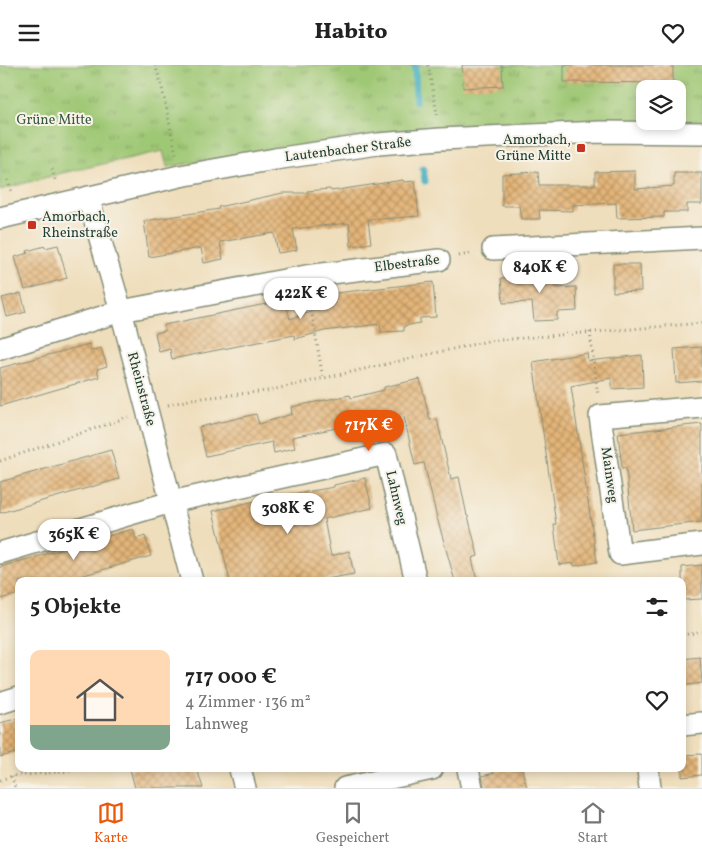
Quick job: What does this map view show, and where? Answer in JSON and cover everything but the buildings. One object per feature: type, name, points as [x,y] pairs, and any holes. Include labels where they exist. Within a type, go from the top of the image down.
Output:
[{"type":"street","name":"Lautenbacher Straße","points":[[0,218],[180,176],[275,159],[378,144],[440,139],[601,132],[702,133]]},
{"type":"street","name":"Rheinstraße","points":[[88,197],[121,311],[191,577]]},
{"type":"street","points":[[493,249],[702,238]]},
{"type":"street","name":"Elbestraße","points":[[0,349],[121,311],[306,275],[439,260]]},
{"type":"street","points":[[600,416],[702,407]]},
{"type":"street","name":"Mainweg","points":[[600,416],[620,554],[702,544]]},
{"type":"street","name":"Lahnweg","points":[[171,502],[386,454],[415,577]]},
{"type":"street","points":[[0,553],[171,502]]},
{"type":"street","points":[[0,703],[15,698]]},
{"type":"street","points":[[686,725],[702,723]]},
{"type":"street","points":[[241,772],[245,788]]},
{"type":"street","points":[[345,788],[418,772]]},
{"type":"street","points":[[469,772],[472,788]]},
{"type":"street","points":[[648,772],[650,788]]},
{"type":"path","points":[[155,65],[161,83],[174,143]]},
{"type":"path","points":[[428,65],[440,139]]},
{"type":"path","points":[[52,169],[56,184]]},
{"type":"path","points":[[8,180],[12,195]]},
{"type":"path","name":"Elbestraße","points":[[439,260],[493,249]]},
{"type":"path","points":[[306,275],[323,379]]},
{"type":"path","points":[[0,461],[102,425],[193,399],[266,391],[488,341],[702,323]]},
{"type":"path","points":[[590,332],[600,416]]},
{"type":"path","points":[[686,634],[702,631]]},
{"type":"path","points":[[0,780],[12,776],[58,772]]},
{"type":"path","points":[[12,776],[15,788]]},
{"type":"green space","name":"Grüne Mitte","points":[[0,65],[702,65],[702,122],[686,122],[686,80],[636,80],[636,121],[572,121],[389,132],[167,167],[163,151],[62,173],[0,190]]},
{"type":"waterway","points":[[415,65],[416,101]]},
{"type":"waterway","points":[[423,169],[425,181]]},
{"type":"place","name":"Amorbach, Grüne Mitte","points":[[581,148]]},
{"type":"place","name":"Amorbach, Rheinstraße","points":[[32,225]]}]
